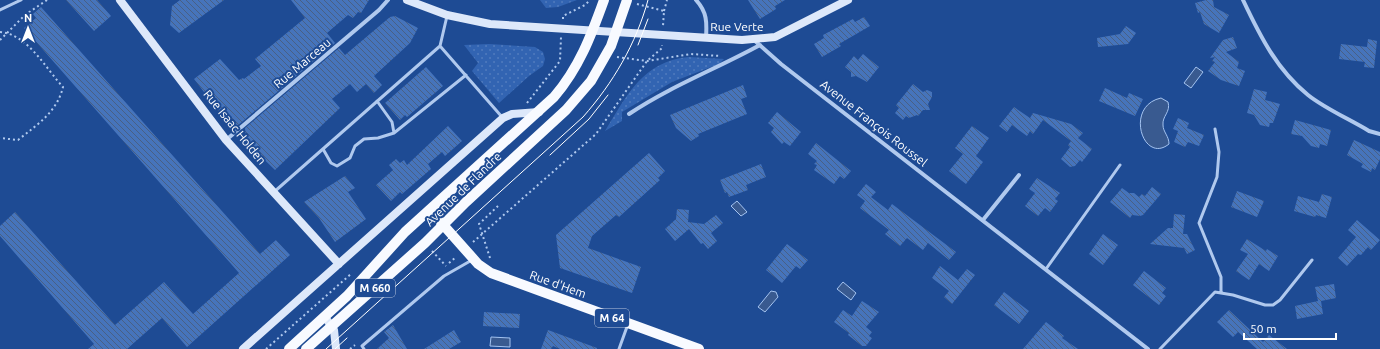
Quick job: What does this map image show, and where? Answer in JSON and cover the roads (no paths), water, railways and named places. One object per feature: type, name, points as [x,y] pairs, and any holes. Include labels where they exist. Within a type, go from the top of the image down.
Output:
[{"type":"main road","name":"M 660","points":[[594,30],[604,0]]},
{"type":"main road","name":"M 660","points":[[617,31],[630,1]]},
{"type":"main road","name":"Avenue de Flandre","points":[[289,349],[352,291],[405,232],[539,112],[561,89],[583,55],[594,30]]},
{"type":"main road","name":"Avenue de Flandre","points":[[306,349],[443,225],[570,106],[591,81],[611,46],[617,31]]},
{"type":"main road","points":[[539,112],[551,125]]},
{"type":"main road","name":"Rue d'Hem","points":[[430,210],[482,268],[497,276],[699,349]]},
{"type":"street","name":"Rue Isaac Holden","points":[[120,0],[226,140],[339,264]]},
{"type":"street","name":"Rue Marceau","points":[[226,140],[380,10],[388,0]]},
{"type":"street","name":"Rue Verte","points":[[407,0],[447,15],[490,24],[617,31],[662,36],[757,42],[775,37],[848,0]]},
{"type":"street","points":[[696,0],[703,7],[706,15],[706,39]]},
{"type":"street","points":[[1243,0],[1262,40],[1282,71],[1309,96],[1369,131],[1380,134]]},
{"type":"street","points":[[629,114],[670,88],[737,57],[757,42]]},
{"type":"street","name":"Avenue François Roussel","points":[[757,42],[781,64],[1148,349]]},
{"type":"street","name":"Avenue de Flandre","points":[[243,349],[503,118],[518,113],[539,112]]},
{"type":"street","points":[[983,220],[1019,175]]},
{"type":"street","points":[[325,317],[332,326],[336,336],[336,349]]},
{"type":"lane","points":[[0,10],[21,0]]},
{"type":"lane","points":[[274,192],[440,46],[447,15]]},
{"type":"lane","points":[[440,46],[503,118]]},
{"type":"lane","points":[[323,149],[331,163],[337,166],[350,158],[355,146],[364,139],[378,138],[394,133],[466,75]]},
{"type":"lane","points":[[377,101],[392,122],[394,133]]},
{"type":"lane","points":[[1215,128],[1220,152],[1217,177],[1199,223],[1221,277],[1221,293]]},
{"type":"lane","points":[[1046,269],[1120,165]]},
{"type":"lane","points":[[363,348],[444,276],[473,259]]},
{"type":"lane","points":[[1160,349],[1215,292],[1265,305],[1273,305],[1280,300],[1312,260]]},
{"type":"lane","points":[[619,349],[628,324]]},
{"type":"tram line","points":[[326,349],[583,117],[614,77],[637,32],[648,0]]},
{"type":"tram line","points":[[638,45],[648,19]]},
{"type":"tram line","points":[[550,155],[589,119],[608,95]]},
{"type":"tram line","points":[[335,349],[347,338]]}]
